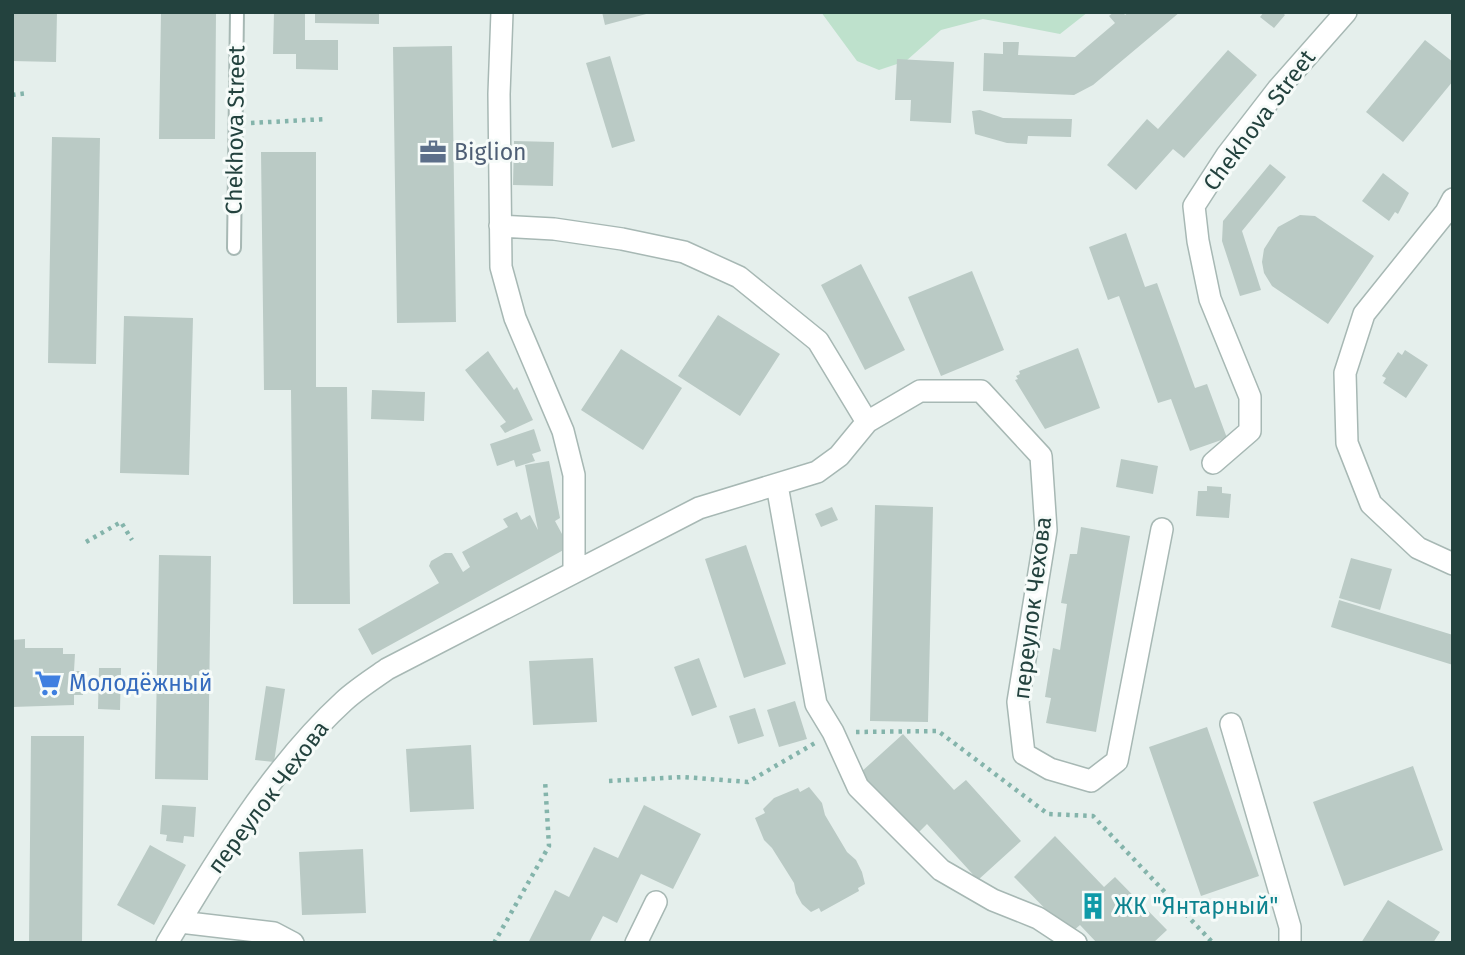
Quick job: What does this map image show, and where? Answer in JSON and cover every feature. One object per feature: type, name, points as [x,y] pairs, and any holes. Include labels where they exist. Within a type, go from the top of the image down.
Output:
[{"type":"street","points":[[502,12],[499,94],[501,267],[515,318],[563,431],[574,475],[574,572]]},
{"type":"street","name":"Chekhova Street","points":[[1213,463],[1250,431],[1250,397],[1210,299],[1198,241],[1195,206],[1227,155],[1269,100],[1346,12]]},
{"type":"street","points":[[1453,199],[1446,212],[1364,314],[1345,373],[1347,443],[1371,504],[1418,548],[1453,564]]},
{"type":"street","points":[[500,226],[554,229],[684,252],[739,277],[818,341],[867,422]]},
{"type":"street","name":"переулок Чехова","points":[[167,943],[237,830],[306,739],[345,699],[387,669],[699,508],[817,472],[839,456],[867,422],[920,391],[981,391],[1041,457],[1046,530],[1018,702],[1024,754],[1050,769],[1091,781],[1117,761],[1162,529]]},
{"type":"street","points":[[777,485],[816,705],[833,732],[858,788],[941,870],[993,900],[1038,918],[1076,943]]},
{"type":"street","points":[[1231,723],[1290,927],[1290,943]]},
{"type":"street","points":[[636,943],[656,902]]},
{"type":"street","points":[[180,922],[274,933],[292,943]]},
{"type":"lane","name":"Chekhova Street","points":[[234,247],[237,12]]},
{"type":"path","points":[[12,95],[28,93]]},
{"type":"path","points":[[236,124],[326,119]]},
{"type":"path","points":[[86,542],[121,522],[132,540]]},
{"type":"path","points":[[609,781],[682,777],[748,782],[833,732],[938,731],[1048,814],[1093,816],[1213,943]]},
{"type":"path","points":[[494,943],[549,846],[545,780]]},
{"type":"green space","points":[[821,12],[1088,12],[1060,34],[983,19],[941,30],[906,61],[879,70],[857,61]]},
{"type":"building","points":[[12,12],[57,12],[56,62],[12,61]]},
{"type":"building","points":[[161,12],[216,12],[215,139],[159,139]]},
{"type":"building","points":[[274,12],[305,12],[305,40],[338,40],[338,70],[296,69],[296,54],[273,54]]},
{"type":"building","points":[[315,12],[379,12],[379,24],[315,23]]},
{"type":"building","points":[[602,12],[650,12],[650,13],[605,25]]},
{"type":"building","points":[[1114,12],[1123,12],[1125,15],[1129,12],[1180,12],[1093,85],[1074,95],[983,91],[984,53],[1003,54],[1003,42],[1019,42],[1018,55],[1075,57],[1115,23],[1109,16]]},
{"type":"building","points":[[1264,12],[1282,12],[1285,15],[1274,28],[1260,17]]},
{"type":"building","points":[[1425,40],[1453,62],[1453,81],[1403,142],[1366,112]]},
{"type":"building","points":[[452,46],[456,322],[397,323],[393,47]]},
{"type":"building","points":[[1228,50],[1257,75],[1184,158],[1173,149],[1136,190],[1107,165],[1147,119],[1158,129]]},
{"type":"building","points":[[610,56],[635,141],[612,148],[586,63]]},
{"type":"building","points":[[897,59],[954,62],[951,123],[910,121],[911,100],[895,100]]},
{"type":"building","points":[[980,110],[1003,118],[1072,119],[1071,137],[1028,136],[1027,144],[1007,143],[975,134],[972,111]]},
{"type":"building","points":[[52,137],[100,138],[96,364],[48,363]]},
{"type":"building","points":[[514,141],[554,142],[553,186],[513,185]]},
{"type":"building","points":[[261,152],[316,152],[316,387],[347,387],[350,604],[293,604],[291,390],[264,390]]},
{"type":"building","points":[[1270,164],[1286,177],[1242,231],[1261,290],[1240,296],[1222,241],[1223,221]]},
{"type":"building","points":[[1383,173],[1409,193],[1398,214],[1395,212],[1389,221],[1362,201]]},
{"type":"building","points":[[1300,215],[1315,216],[1374,256],[1328,324],[1272,286],[1264,273],[1264,249],[1278,227]]},
{"type":"building","points":[[1126,233],[1145,287],[1157,283],[1195,388],[1207,384],[1227,438],[1190,451],[1171,399],[1158,403],[1119,296],[1108,300],[1089,247]]},
{"type":"building","points":[[861,264],[905,350],[865,370],[821,285]]},
{"type":"building","points":[[972,271],[1004,350],[941,376],[908,297]]},
{"type":"building","points":[[718,315],[780,354],[740,416],[678,376]]},
{"type":"building","points":[[124,316],[193,318],[189,475],[120,473]]},
{"type":"building","points":[[1078,348],[1100,408],[1045,429],[1015,380],[1018,379],[1016,376],[1020,374],[1019,371]]},
{"type":"building","points":[[621,349],[682,388],[643,450],[581,410]]},
{"type":"building","points":[[1405,350],[1428,365],[1406,398],[1383,383],[1386,378],[1382,376],[1398,352],[1402,355]]},
{"type":"building","points":[[488,351],[514,390],[517,387],[533,420],[505,433],[500,426],[506,422],[465,370]]},
{"type":"building","points":[[372,390],[425,392],[424,421],[371,419]]},
{"type":"building","points":[[534,429],[541,451],[532,454],[535,461],[516,467],[514,460],[497,466],[490,444]]},
{"type":"building","points":[[1121,459],[1158,466],[1153,494],[1116,487]]},
{"type":"building","points":[[549,461],[560,518],[555,521],[569,547],[372,655],[358,629],[439,583],[429,566],[431,561],[445,553],[452,553],[463,572],[470,567],[462,552],[508,527],[503,519],[517,512],[521,520],[530,515],[538,530],[525,465]]},
{"type":"building","points":[[1207,486],[1222,487],[1222,493],[1231,494],[1229,518],[1196,516],[1198,491],[1207,491]]},
{"type":"building","points":[[875,505],[933,507],[928,722],[870,721]]},
{"type":"building","points":[[832,507],[838,520],[821,527],[815,514]]},
{"type":"building","points":[[1081,527],[1130,536],[1096,732],[1046,723],[1051,698],[1045,697],[1053,648],[1060,650],[1067,604],[1061,603],[1070,554],[1077,554]]},
{"type":"building","points":[[746,545],[786,664],[744,678],[705,559]]},
{"type":"building","points":[[159,555],[211,556],[208,780],[155,779]]},
{"type":"building","points":[[1351,558],[1392,569],[1380,610],[1339,598]]},
{"type":"building","points":[[1339,600],[1453,635],[1453,665],[1331,627]]},
{"type":"building","name":"Молодёжный","points":[[25,639],[25,648],[63,648],[63,654],[75,654],[74,671],[82,671],[83,695],[74,695],[74,705],[12,707],[12,640]]},
{"type":"building","points":[[593,658],[597,722],[533,725],[529,661]]},
{"type":"building","points":[[699,658],[717,707],[692,716],[674,667]]},
{"type":"building","points":[[99,668],[121,668],[120,710],[98,709]]},
{"type":"building","points":[[266,686],[285,689],[274,762],[255,760]]},
{"type":"building","points":[[795,701],[807,739],[779,747],[767,710]]},
{"type":"building","points":[[755,708],[764,736],[738,744],[729,716]]},
{"type":"building","points":[[1207,727],[1259,876],[1201,896],[1149,747]]},
{"type":"building","points":[[903,734],[954,790],[966,780],[1021,841],[978,880],[927,824],[916,835],[860,773]]},
{"type":"building","points":[[31,736],[84,736],[82,943],[29,943]]},
{"type":"building","points":[[471,745],[474,809],[410,812],[406,749]]},
{"type":"building","points":[[1413,766],[1443,850],[1344,886],[1313,802]]},
{"type":"building","points":[[809,787],[822,803],[825,815],[847,852],[856,860],[865,884],[858,888],[859,891],[821,912],[819,908],[811,912],[802,904],[794,883],[764,840],[755,818],[765,813],[763,809],[774,798],[798,788],[800,792]]},
{"type":"building","points":[[162,805],[196,807],[194,837],[184,836],[183,843],[166,841],[167,835],[160,834]]},
{"type":"building","points":[[644,805],[701,834],[673,889],[641,874],[617,923],[603,916],[589,943],[528,943],[555,890],[569,897],[594,847],[618,858]]},
{"type":"building","name":"ЖК \"Янтарный\"","points":[[1055,836],[1104,887],[1115,877],[1167,930],[1153,943],[1097,943],[1080,925],[1073,931],[1066,930],[1014,877]]},
{"type":"building","points":[[150,845],[186,865],[154,925],[117,905]]},
{"type":"building","points":[[363,849],[366,913],[302,915],[299,852]]},
{"type":"building","points":[[1388,900],[1440,932],[1433,943],[1361,943]]},
{"type":"place","name":"Biglion","points":[[433,152]]},
{"type":"place","name":"Молодёжный","points":[[48,683]]},
{"type":"place","name":"ЖК \"Янтарный\"","points":[[1093,906]]}]
